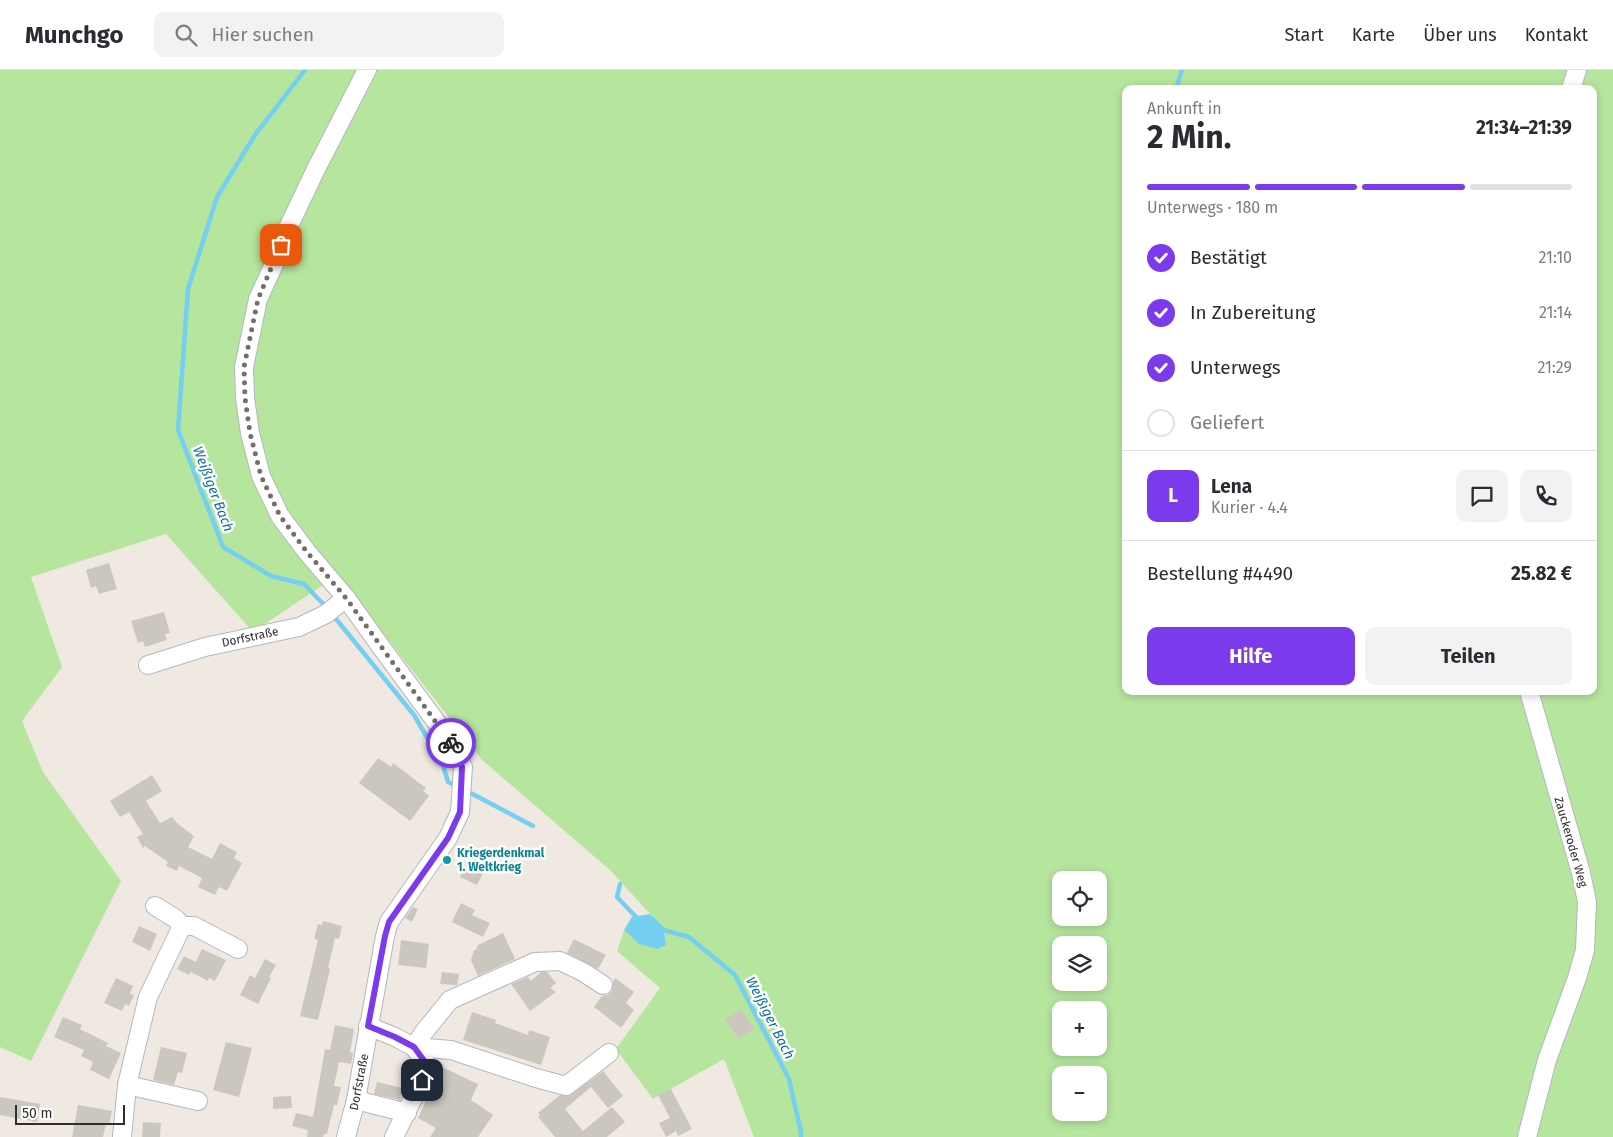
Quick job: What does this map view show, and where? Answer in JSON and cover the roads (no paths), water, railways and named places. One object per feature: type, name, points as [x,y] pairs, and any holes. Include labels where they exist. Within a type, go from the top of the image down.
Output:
[{"type":"street","name":"Dorfstraße","points":[[346,1137],[356,1100],[368,1026],[389,922],[448,838],[460,812],[462,767],[451,742],[382,647],[335,607],[307,552],[280,516],[261,476],[250,433],[245,398],[244,367],[258,299],[288,228],[316,169],[367,70]]},
{"type":"street","points":[[1572,85],[1577,70]]},
{"type":"street","name":"Dorfstraße","points":[[148,665],[205,647],[298,627],[335,607]]},
{"type":"street","name":"Zauckeroder Weg","points":[[1527,1137],[1547,1060],[1577,978],[1585,950],[1587,902],[1581,873],[1530,695]]},
{"type":"street","points":[[155,906],[176,919],[182,926],[194,926],[238,949]]},
{"type":"street","points":[[122,1137],[127,1086],[148,997],[182,926]]},
{"type":"street","points":[[414,1047],[450,1000],[536,962],[560,961],[603,984]]},
{"type":"street","points":[[368,1026],[414,1047],[451,1050],[566,1086],[609,1054]]},
{"type":"street","points":[[394,1137],[422,1080],[425,1062],[414,1047]]},
{"type":"street","points":[[127,1086],[198,1101]]},
{"type":"street","points":[[356,1100],[407,1113]]},
{"type":"water","points":[[650,914],[663,926],[666,945],[657,949],[639,944],[624,930],[632,917]]},
{"type":"waterway","name":"Weißiger Bach","points":[[305,70],[255,135],[217,197],[188,289],[178,430],[223,547],[271,576],[304,584],[327,608]]},
{"type":"waterway","points":[[1177,85],[1182,70]]},
{"type":"waterway","name":"Weißiger Bach","points":[[332,614],[414,715],[443,765],[448,782],[458,787]]},
{"type":"waterway","name":"Weißiger Bach","points":[[465,790],[533,826]]},
{"type":"waterway","name":"Weißiger Bach","points":[[620,884],[617,897],[638,919]]},
{"type":"waterway","name":"Weißiger Bach","points":[[660,929],[689,937],[735,975],[789,1079],[801,1137]]},
{"type":"place","name":"Kriegerdenkmal 1. Weltkrieg","points":[[447,860]]}]
